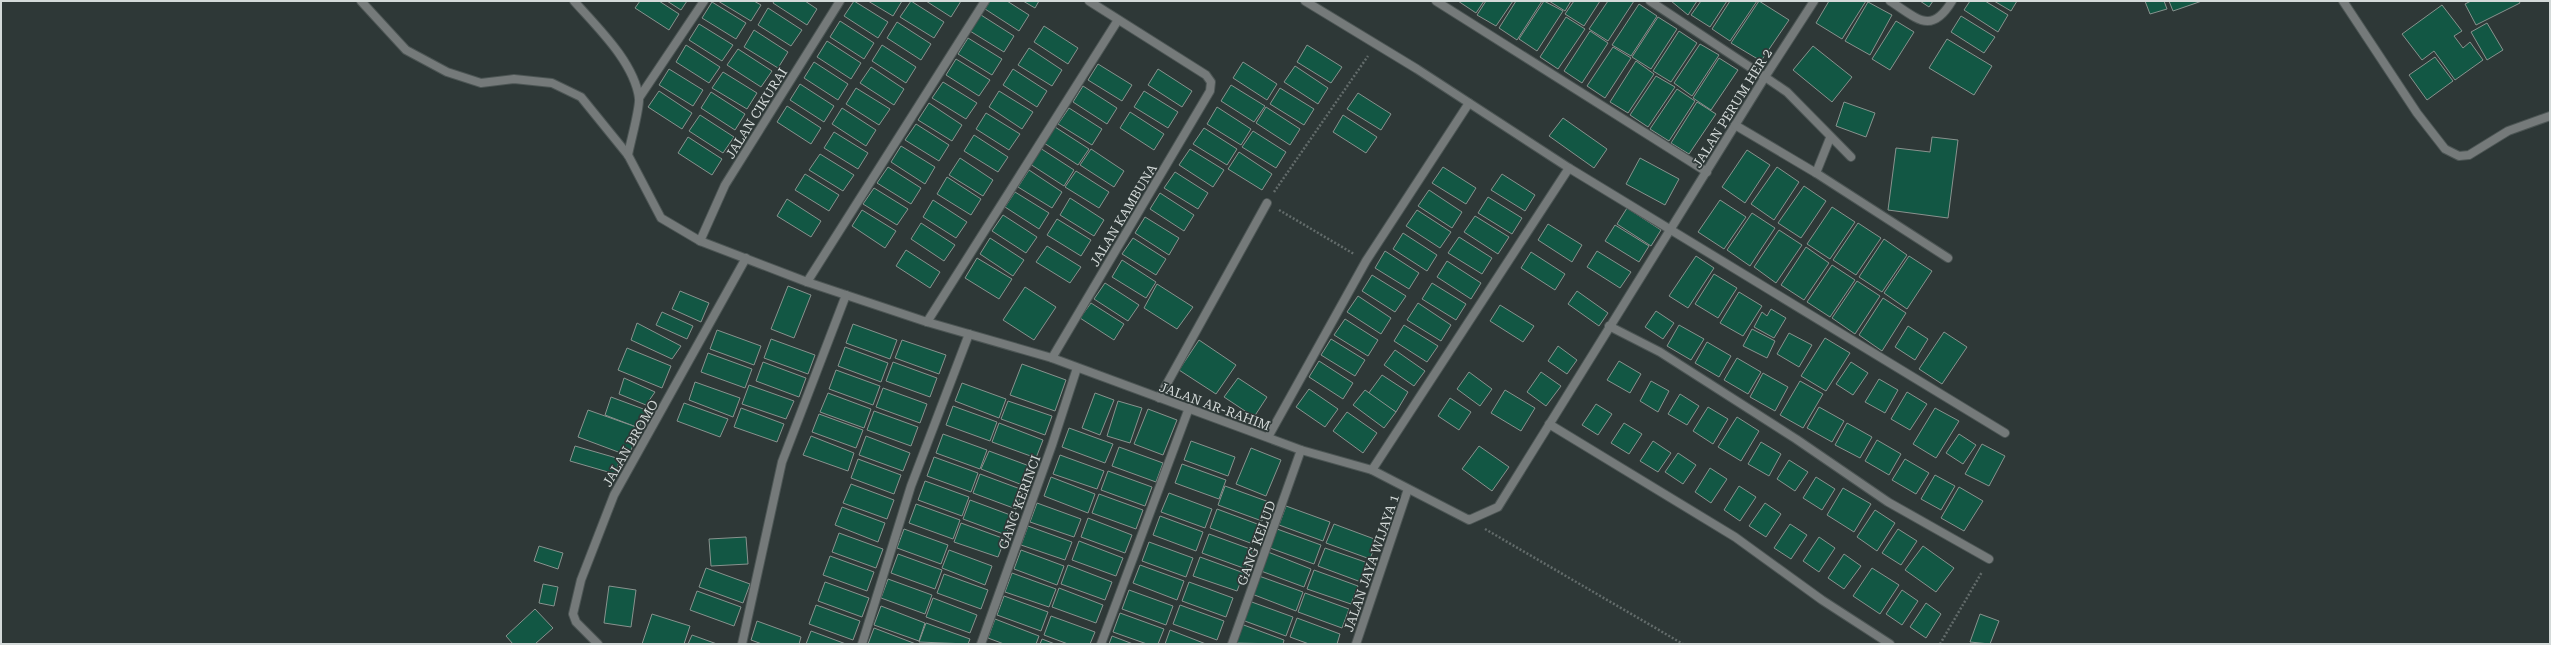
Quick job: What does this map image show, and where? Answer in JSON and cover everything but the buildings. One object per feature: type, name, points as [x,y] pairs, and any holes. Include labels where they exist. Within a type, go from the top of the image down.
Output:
[{"type":"street","name":"JALAN AR-RAHIM","points":[[361,1],[406,50],[447,72],[481,83],[514,79],[552,83],[581,98],[628,155],[661,218],[700,241],[807,282],[927,322],[1052,358],[1301,450],[1372,470],[1469,520]]},
{"type":"street","points":[[574,1],[612,44],[622,60],[639,98]]},
{"type":"street","points":[[628,155],[639,98],[704,1]]},
{"type":"street","name":"JALAN CIKURAI","points":[[700,241],[725,185],[840,1]]},
{"type":"street","points":[[807,282],[985,1]]},
{"type":"street","points":[[927,322],[1118,20],[1089,1]]},
{"type":"street","points":[[1305,1],[1376,44],[1569,168],[2005,433]]},
{"type":"street","points":[[1436,1],[1707,172]]},
{"type":"street","points":[[1650,1],[1787,92],[1830,138],[1851,157]]},
{"type":"street","name":"JALAN PERUM HER 2","points":[[1469,520],[1498,507],[1609,326],[1814,1]]},
{"type":"street","points":[[1890,1],[1920,20],[1930,22],[1943,16],[1952,1]]},
{"type":"street","points":[[2343,1],[2417,113],[2445,149],[2459,156],[2469,155],[2508,131],[2550,116]]},
{"type":"street","name":"JALAN KAMBUNA","points":[[1052,358],[1210,91],[1211,82],[1206,75],[1118,20]]},
{"type":"street","points":[[1268,437],[1366,261],[1469,103]]},
{"type":"street","points":[[1735,125],[1816,173],[1948,258]]},
{"type":"street","points":[[1816,173],[1830,138]]},
{"type":"street","points":[[1372,470],[1569,168]]},
{"type":"street","points":[[1159,398],[1267,203]]},
{"type":"street","name":"JALAN BROMO","points":[[598,644],[576,622],[573,614],[581,580],[589,559],[614,495],[746,258]]},
{"type":"street","points":[[742,644],[782,462],[846,295]]},
{"type":"street","points":[[1609,326],[1660,352],[1796,439],[1888,502],[1989,559]]},
{"type":"street","points":[[862,644],[911,486],[969,334]]},
{"type":"street","name":"GANG KERINCI","points":[[981,644],[1052,445],[1077,368]]},
{"type":"street","points":[[1101,644],[1189,408]]},
{"type":"street","points":[[1549,424],[1735,537],[1822,600],[1890,644]]},
{"type":"street","name":"GANG KELUD","points":[[1232,644],[1301,450]]},
{"type":"street","name":"JALAN JAYA WIJAYA 1","points":[[1356,644],[1408,489]]},
{"type":"path","points":[[1366,261],[1267,203],[1376,44]]},
{"type":"path","points":[[1469,520],[1683,644]]},
{"type":"path","points":[[1940,644],[1989,559]]}]
